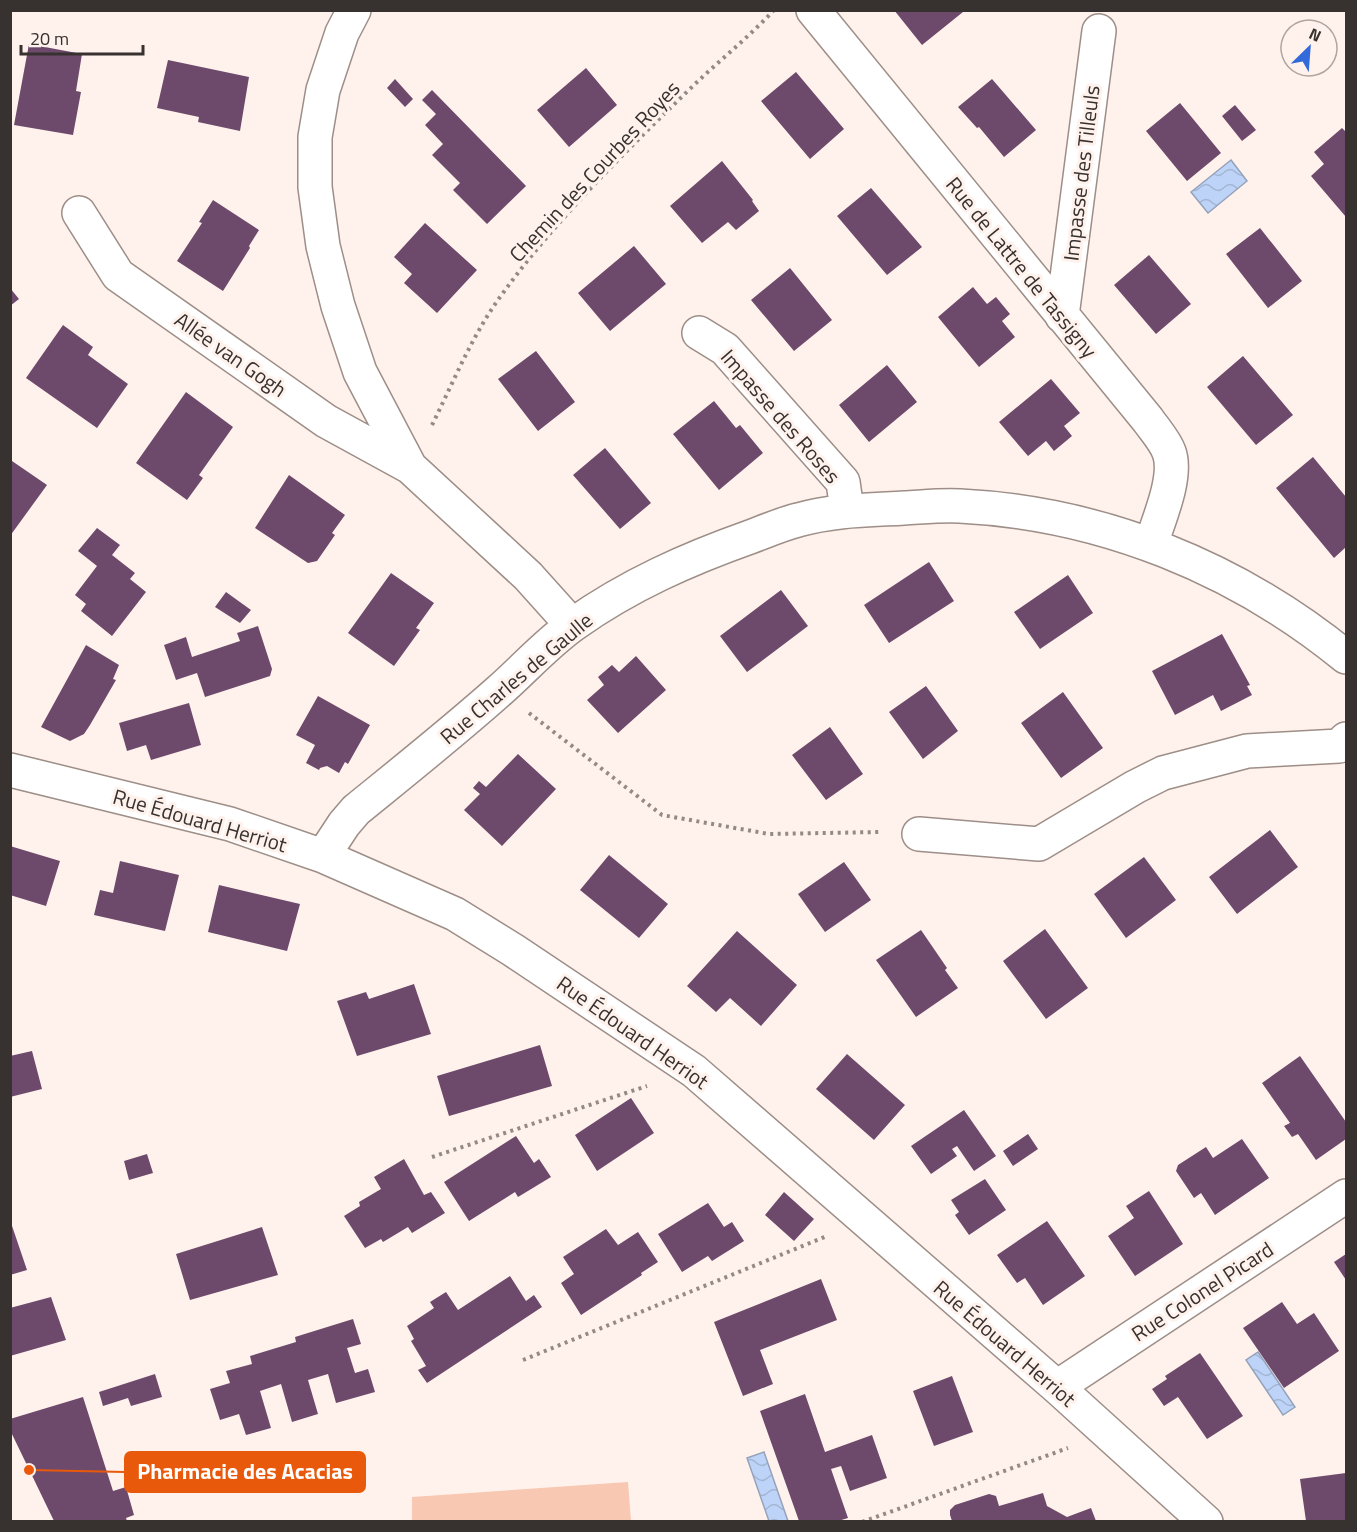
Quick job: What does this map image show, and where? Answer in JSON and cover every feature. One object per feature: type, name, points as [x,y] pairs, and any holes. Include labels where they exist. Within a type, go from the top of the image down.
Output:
[{"type":"street","points":[[354,10],[342,33],[323,90],[315,137],[315,187],[323,246],[338,306],[360,372],[410,467],[528,576],[572,625]]},
{"type":"street","name":"Rue de Lattre de Tassigny","points":[[813,10],[1148,420],[1169,451],[1172,469],[1151,544]]},
{"type":"street","name":"Impasse des Tilleuls","points":[[1062,316],[1100,31]]},
{"type":"street","name":"Allée van Gogh","points":[[80,213],[118,275],[326,421],[410,467]]},
{"type":"street","name":"Impasse des Roses","points":[[699,333],[725,349],[843,482],[847,510]]},
{"type":"street","name":"Rue Charles de Gaulle","points":[[323,856],[356,810],[448,736],[572,625],[657,574],[710,551],[798,520],[847,510],[958,506],[1005,510],[1104,530],[1151,544],[1213,570],[1272,603],[1347,657]]},
{"type":"street","points":[[919,834],[1039,844],[1163,773],[1247,751],[1339,746],[1347,739]]},
{"type":"street","name":"Rue Édouard Herriot","points":[[10,770],[230,824],[323,856],[455,914],[513,950],[694,1071],[1206,1521]]},
{"type":"street","name":"Rue Colonel Picard","points":[[1056,1387],[1347,1196]]},
{"type":"path","name":"Chemin des Courbes Royes","points":[[410,467],[472,343],[502,294],[531,257],[604,175],[694,85],[774,10]]},
{"type":"path","points":[[500,690],[662,815],[769,834],[901,832],[919,834]]},
{"type":"path","points":[[432,1157],[694,1071]]},
{"type":"path","points":[[523,1359],[864,1221]]},
{"type":"path","points":[[862,1521],[1108,1433]]},
{"type":"shaded area","points":[[628,1482],[631,1521],[412,1521],[412,1497]]},
{"type":"water","points":[[1231,160],[1247,181],[1208,213],[1191,192]]},
{"type":"water","points":[[1258,1352],[1295,1407],[1283,1415],[1246,1360]]},
{"type":"water","points":[[764,1452],[788,1521],[769,1521],[747,1458]]},
{"type":"building","points":[[894,10],[962,10],[963,12],[922,45]]},
{"type":"building","points":[[29,44],[82,54],[76,91],[81,92],[73,135],[14,125]]},
{"type":"building","points":[[168,60],[249,77],[240,131],[198,122],[199,117],[157,108]]},
{"type":"building","points":[[586,68],[617,105],[569,147],[537,110]]},
{"type":"building","points":[[796,72],[844,129],[810,159],[761,101]]},
{"type":"building","points":[[395,79],[413,99],[405,107],[387,88]]},
{"type":"building","points":[[992,79],[1036,130],[1004,157],[979,127],[977,128],[958,107]]},
{"type":"building","points":[[432,90],[526,186],[487,224],[453,190],[460,183],[432,155],[443,144],[425,125],[436,114],[422,100]]},
{"type":"building","points":[[1180,103],[1221,153],[1187,181],[1146,131]]},
{"type":"building","points":[[1235,105],[1256,130],[1242,141],[1222,116]]},
{"type":"building","points":[[1342,128],[1346,132],[1346,217],[1311,176],[1324,164],[1314,152]]},
{"type":"building","points":[[722,161],[759,211],[736,230],[728,222],[702,243],[670,206]]},
{"type":"building","points":[[871,188],[922,247],[887,275],[837,216]]},
{"type":"building","points":[[213,200],[259,230],[223,291],[177,261],[202,223],[199,222]]},
{"type":"building","points":[[425,223],[477,270],[437,313],[404,283],[412,274],[394,257]]},
{"type":"building","points":[[1260,228],[1302,281],[1268,308],[1226,254]]},
{"type":"building","points":[[634,246],[666,284],[610,331],[578,293]]},
{"type":"building","points":[[1149,255],[1191,304],[1156,334],[1114,285]]},
{"type":"building","points":[[790,268],[832,320],[794,351],[751,300]]},
{"type":"building","points":[[973,287],[987,304],[996,297],[1010,314],[1002,321],[1015,337],[979,367],[938,317]]},
{"type":"building","points":[[10,288],[19,299],[10,306]]},
{"type":"building","points":[[63,325],[93,347],[88,355],[128,384],[97,428],[26,378]]},
{"type":"building","points":[[536,351],[575,402],[538,431],[498,379]]},
{"type":"building","points":[[1243,356],[1293,415],[1256,445],[1207,387]]},
{"type":"building","points":[[887,365],[917,402],[869,442],[839,405]]},
{"type":"building","points":[[1051,379],[1080,413],[1064,426],[1072,436],[1054,451],[1046,441],[1028,456],[999,422]]},
{"type":"building","points":[[186,392],[233,427],[199,475],[203,478],[187,500],[136,463]]},
{"type":"building","points":[[714,401],[736,428],[740,425],[763,453],[719,490],[673,434]]},
{"type":"building","points":[[605,448],[651,503],[620,529],[573,475]]},
{"type":"building","points":[[1313,457],[1346,497],[1346,547],[1334,558],[1276,488]]},
{"type":"building","points":[[12,461],[47,485],[10,536],[10,463]]},
{"type":"building","points":[[289,475],[345,515],[332,533],[335,535],[317,561],[308,563],[255,528]]},
{"type":"building","points":[[97,528],[120,545],[112,555],[135,573],[130,579],[146,592],[112,636],[81,611],[86,604],[75,595],[97,566],[78,551]]},
{"type":"building","points":[[929,562],[954,601],[889,643],[864,605]]},
{"type":"building","points":[[391,573],[434,603],[416,628],[420,630],[394,666],[348,633]]},
{"type":"building","points":[[1068,575],[1093,613],[1040,649],[1014,612]]},
{"type":"building","points":[[781,590],[808,626],[747,672],[720,636]]},
{"type":"building","points":[[226,592],[251,610],[240,623],[215,607]]},
{"type":"building","points":[[258,626],[272,669],[270,676],[205,697],[197,673],[176,680],[164,645],[186,637],[192,657],[240,641],[237,633]]},
{"type":"building","points":[[1222,634],[1250,685],[1247,686],[1252,695],[1221,711],[1213,695],[1175,715],[1152,671]]},
{"type":"building","points":[[86,645],[119,665],[113,679],[116,680],[90,725],[84,734],[70,741],[41,727]]},
{"type":"building","points":[[636,656],[666,690],[618,733],[587,700],[604,685],[598,677],[612,665],[619,672]]},
{"type":"building","points":[[926,686],[958,731],[923,759],[889,712]]},
{"type":"building","points":[[1063,692],[1103,748],[1061,778],[1021,723]]},
{"type":"building","points":[[318,696],[370,725],[348,764],[345,762],[339,773],[327,766],[319,770],[306,763],[315,745],[296,735]]},
{"type":"building","points":[[189,703],[201,745],[151,760],[146,745],[127,751],[119,723]]},
{"type":"building","points":[[830,727],[863,774],[826,800],[792,755]]},
{"type":"building","points":[[518,754],[556,789],[502,846],[464,810],[480,794],[473,788],[479,781],[486,787]]},
{"type":"building","points":[[1270,830],[1298,867],[1237,914],[1209,877]]},
{"type":"building","points":[[10,846],[60,861],[46,906],[10,895]]},
{"type":"building","points":[[609,855],[668,904],[639,938],[580,890]]},
{"type":"building","points":[[1144,857],[1176,900],[1126,938],[1094,894]]},
{"type":"building","points":[[120,861],[179,875],[165,931],[94,915],[100,890],[113,893]]},
{"type":"building","points":[[844,862],[871,900],[825,932],[798,894]]},
{"type":"building","points":[[219,885],[300,904],[287,951],[208,932]]},
{"type":"building","points":[[1045,929],[1088,988],[1046,1019],[1003,961]]},
{"type":"building","points":[[921,930],[958,988],[916,1017],[876,960]]},
{"type":"building","points":[[737,931],[797,985],[761,1026],[730,998],[716,1012],[687,986]]},
{"type":"building","points":[[414,984],[431,1034],[357,1056],[337,1001],[366,992],[369,999]]},
{"type":"building","points":[[540,1045],[552,1086],[449,1116],[437,1076]]},
{"type":"building","points":[[32,1051],[42,1089],[10,1097],[10,1056]]},
{"type":"building","points":[[847,1054],[905,1105],[874,1140],[816,1089]]},
{"type":"building","points":[[1300,1056],[1346,1122],[1346,1139],[1316,1160],[1298,1134],[1292,1137],[1284,1126],[1290,1123],[1262,1083]]},
{"type":"building","points":[[631,1098],[654,1133],[597,1171],[575,1135]]},
{"type":"building","points":[[964,1110],[996,1156],[974,1171],[957,1146],[952,1149],[957,1156],[931,1174],[911,1146]]},
{"type":"building","points":[[1028,1134],[1038,1149],[1013,1166],[1003,1151]]},
{"type":"building","points":[[516,1136],[534,1163],[539,1159],[551,1177],[518,1197],[515,1192],[469,1221],[444,1182]]},
{"type":"building","points":[[1242,1139],[1269,1178],[1215,1215],[1201,1193],[1194,1198],[1176,1171],[1178,1165],[1206,1147],[1213,1158]]},
{"type":"building","points":[[147,1154],[153,1173],[129,1180],[124,1161]]},
{"type":"building","points":[[404,1159],[424,1195],[431,1192],[445,1213],[412,1233],[408,1227],[383,1242],[381,1239],[365,1248],[344,1216],[360,1206],[359,1202],[381,1189],[374,1177]]},
{"type":"building","points":[[985,1179],[1006,1210],[969,1235],[955,1215],[959,1212],[951,1200]]},
{"type":"building","points":[[1149,1191],[1183,1244],[1135,1276],[1108,1236],[1134,1218],[1126,1206]]},
{"type":"building","points":[[784,1192],[814,1219],[794,1241],[765,1215]]},
{"type":"building","points":[[708,1203],[724,1227],[732,1222],[744,1241],[712,1261],[708,1256],[682,1272],[658,1234]]},
{"type":"building","points":[[10,1220],[27,1270],[10,1275]]},
{"type":"building","points":[[1047,1221],[1085,1276],[1043,1305],[1025,1278],[1017,1283],[997,1255]]},
{"type":"building","points":[[262,1227],[278,1275],[190,1300],[176,1254]]},
{"type":"building","points":[[606,1229],[618,1245],[638,1232],[658,1262],[581,1315],[561,1283],[574,1274],[563,1257]]},
{"type":"building","points":[[1346,1254],[1346,1280],[1334,1262]]},
{"type":"building","points":[[510,1276],[526,1301],[534,1295],[542,1307],[427,1383],[418,1370],[426,1366],[411,1341],[414,1339],[407,1326],[434,1308],[430,1302],[446,1292],[458,1310]]},
{"type":"building","points":[[821,1279],[837,1320],[760,1350],[773,1384],[743,1396],[714,1322]]},
{"type":"building","points":[[51,1297],[66,1340],[10,1356],[10,1308]]},
{"type":"building","points":[[1282,1302],[1297,1324],[1314,1313],[1339,1351],[1284,1388],[1243,1328]]},
{"type":"building","points":[[353,1319],[361,1344],[347,1348],[355,1373],[368,1369],[375,1392],[336,1403],[328,1374],[308,1380],[318,1414],[292,1422],[281,1384],[260,1391],[271,1428],[246,1435],[239,1414],[220,1420],[210,1389],[230,1383],[226,1371],[252,1364],[250,1356],[296,1342],[295,1337]]},
{"type":"building","points":[[1200,1353],[1243,1416],[1207,1439],[1178,1397],[1164,1406],[1152,1389],[1167,1379],[1165,1376]]},
{"type":"building","points":[[155,1374],[162,1397],[131,1406],[128,1398],[103,1406],[99,1392]]},
{"type":"building","points":[[952,1376],[973,1432],[934,1446],[913,1391]]},
{"type":"building","points":[[805,1394],[825,1452],[872,1435],[887,1478],[850,1491],[841,1466],[831,1469],[848,1518],[838,1521],[799,1521],[760,1411]]},
{"type":"building","points":[[83,1397],[113,1491],[126,1487],[134,1515],[126,1518],[127,1521],[54,1521],[10,1430],[10,1419]]},
{"type":"building","points":[[1346,1473],[1346,1521],[1306,1521],[1300,1479]]},
{"type":"building","points":[[1043,1493],[1047,1506],[1067,1517],[1091,1508],[1096,1521],[952,1521],[950,1515],[950,1510],[955,1505],[989,1494],[996,1496],[999,1506]]},
{"type":"place","name":"Pharmacie des Acacias","points":[[29,1470]]}]
